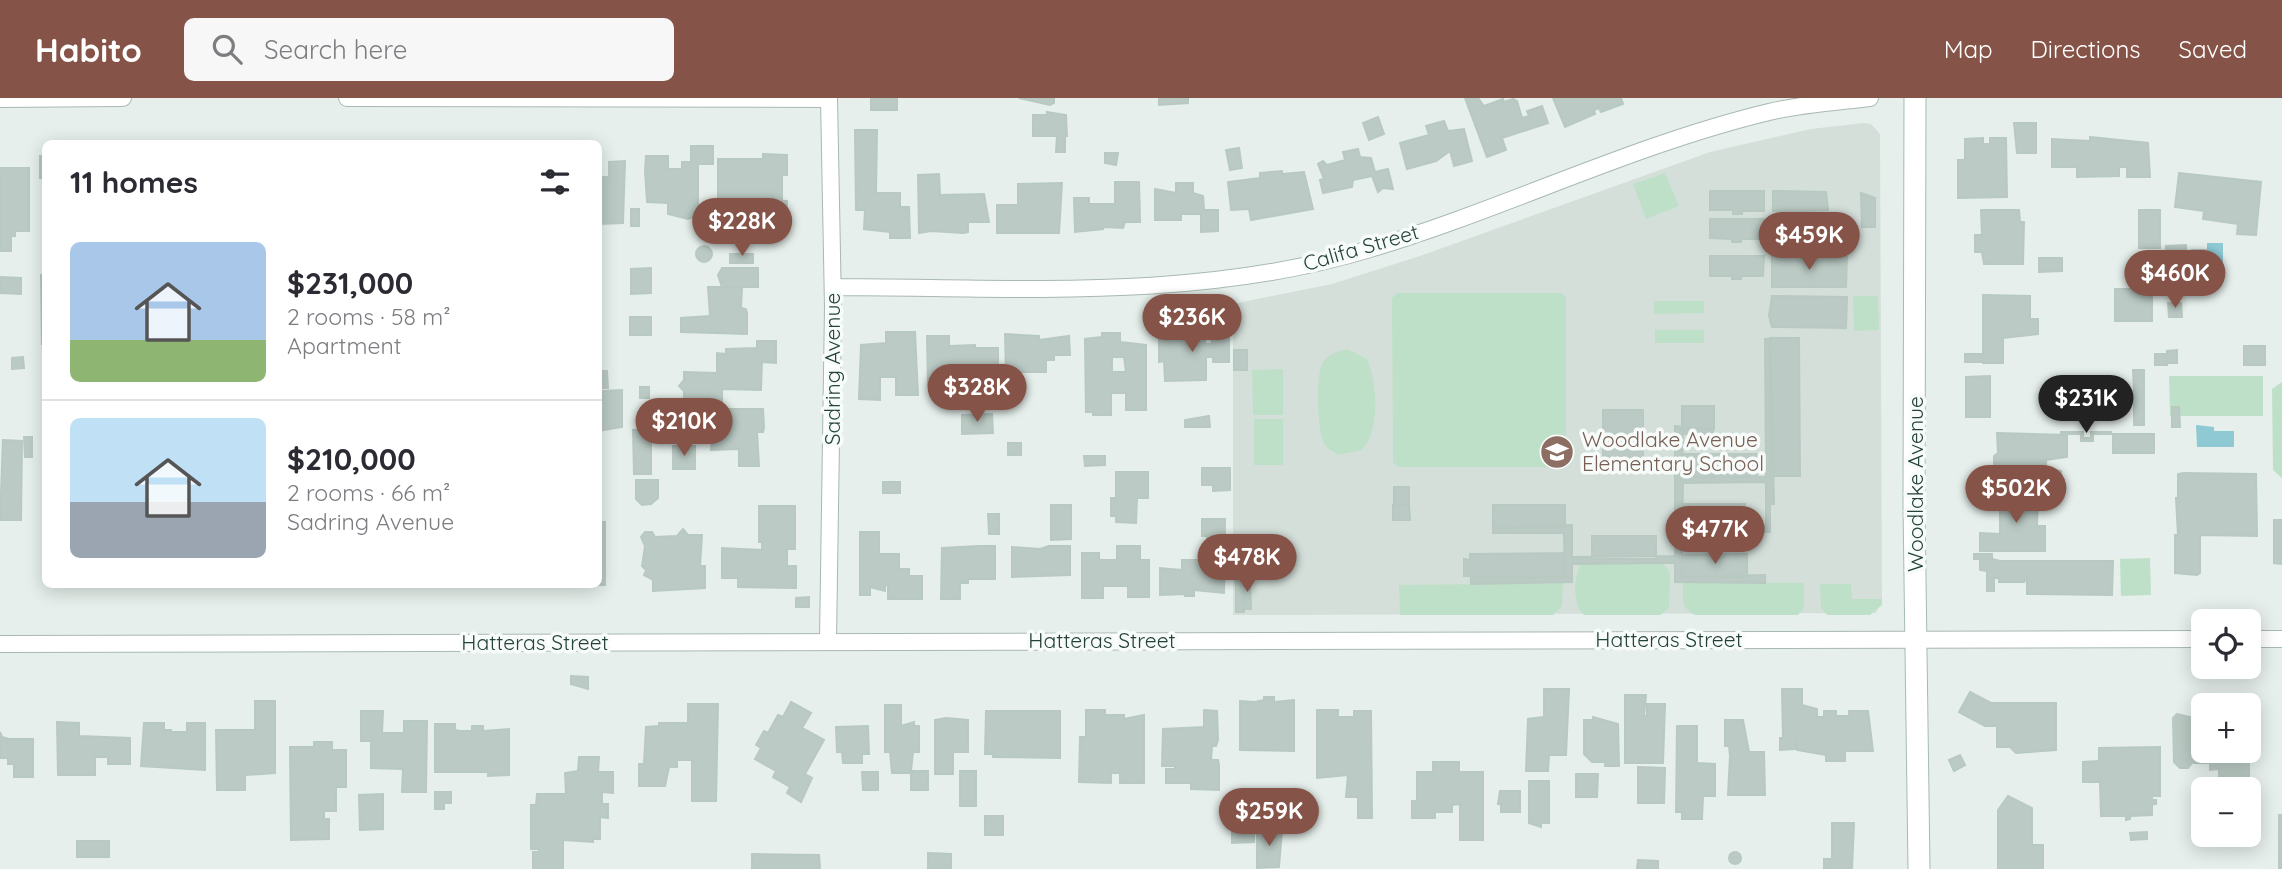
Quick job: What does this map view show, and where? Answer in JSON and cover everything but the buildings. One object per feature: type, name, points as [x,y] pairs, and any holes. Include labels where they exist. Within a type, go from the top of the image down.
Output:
[{"type":"street","points":[[0,99],[123,98]]},
{"type":"street","points":[[347,98],[829,99]]},
{"type":"street","name":"Califa Street","points":[[833,287],[1137,288],[1229,281],[1369,250],[1690,134],[1770,112],[1870,98]]},
{"type":"street","name":"Woodlake Avenue","points":[[1915,98],[1914,505],[1919,869]]},
{"type":"street","name":"Sadring Avenue","points":[[828,641],[833,287],[829,99]]},
{"type":"street","name":"Hatteras Street","points":[[0,644],[2191,639]]},
{"type":"street","points":[[2261,639],[2282,639]]},
{"type":"shaded area","name":"Woodlake Avenue Elementary School","points":[[1871,124],[1880,134],[1882,599],[1876,613],[1233,615],[1233,304],[1332,284],[1420,256],[1710,152],[1811,129]]},
{"type":"green space","points":[[1665,173],[1679,206],[1646,219],[1633,184]]},
{"type":"green space","points":[[1397,293],[1561,293],[1566,297],[1566,462],[1560,467],[1398,467],[1393,462],[1392,298]]},
{"type":"green space","points":[[1853,296],[1878,296],[1879,330],[1854,331]]},
{"type":"green space","points":[[1654,301],[1704,301],[1704,313],[1654,314]]},
{"type":"green space","points":[[1655,330],[1704,330],[1704,343],[1655,343]]},
{"type":"green space","points":[[1347,349],[1367,359],[1375,393],[1375,418],[1368,441],[1362,450],[1338,455],[1326,446],[1322,438],[1319,378],[1325,359]]},
{"type":"green space","points":[[1283,369],[1283,415],[1253,415],[1252,370]]},
{"type":"green space","points":[[2169,376],[2263,376],[2263,416],[2170,416]]},
{"type":"green space","points":[[2282,382],[2282,478],[2273,470],[2272,389]]},
{"type":"green space","points":[[1254,419],[1283,419],[1283,465],[1254,465]]},
{"type":"green space","points":[[2150,558],[2151,595],[2121,596],[2120,559]]},
{"type":"green space","points":[[1582,563],[1663,563],[1670,573],[1669,608],[1660,615],[1584,615],[1577,604],[1575,590]]},
{"type":"green space","points":[[1683,582],[1804,583],[1804,608],[1798,615],[1695,615],[1685,605]]},
{"type":"green space","points":[[1563,583],[1562,606],[1553,615],[1400,615],[1399,585]]},
{"type":"green space","points":[[1820,584],[1851,584],[1852,599],[1882,599],[1882,605],[1870,615],[1827,615],[1821,608]]},
{"type":"water","points":[[2207,243],[2223,243],[2223,283],[2207,282]]},
{"type":"water","points":[[2196,425],[2214,427],[2214,431],[2234,431],[2234,447],[2197,447]]},
{"type":"place","name":"Woodlake Avenue Elementary School","points":[[1557,452]]}]
